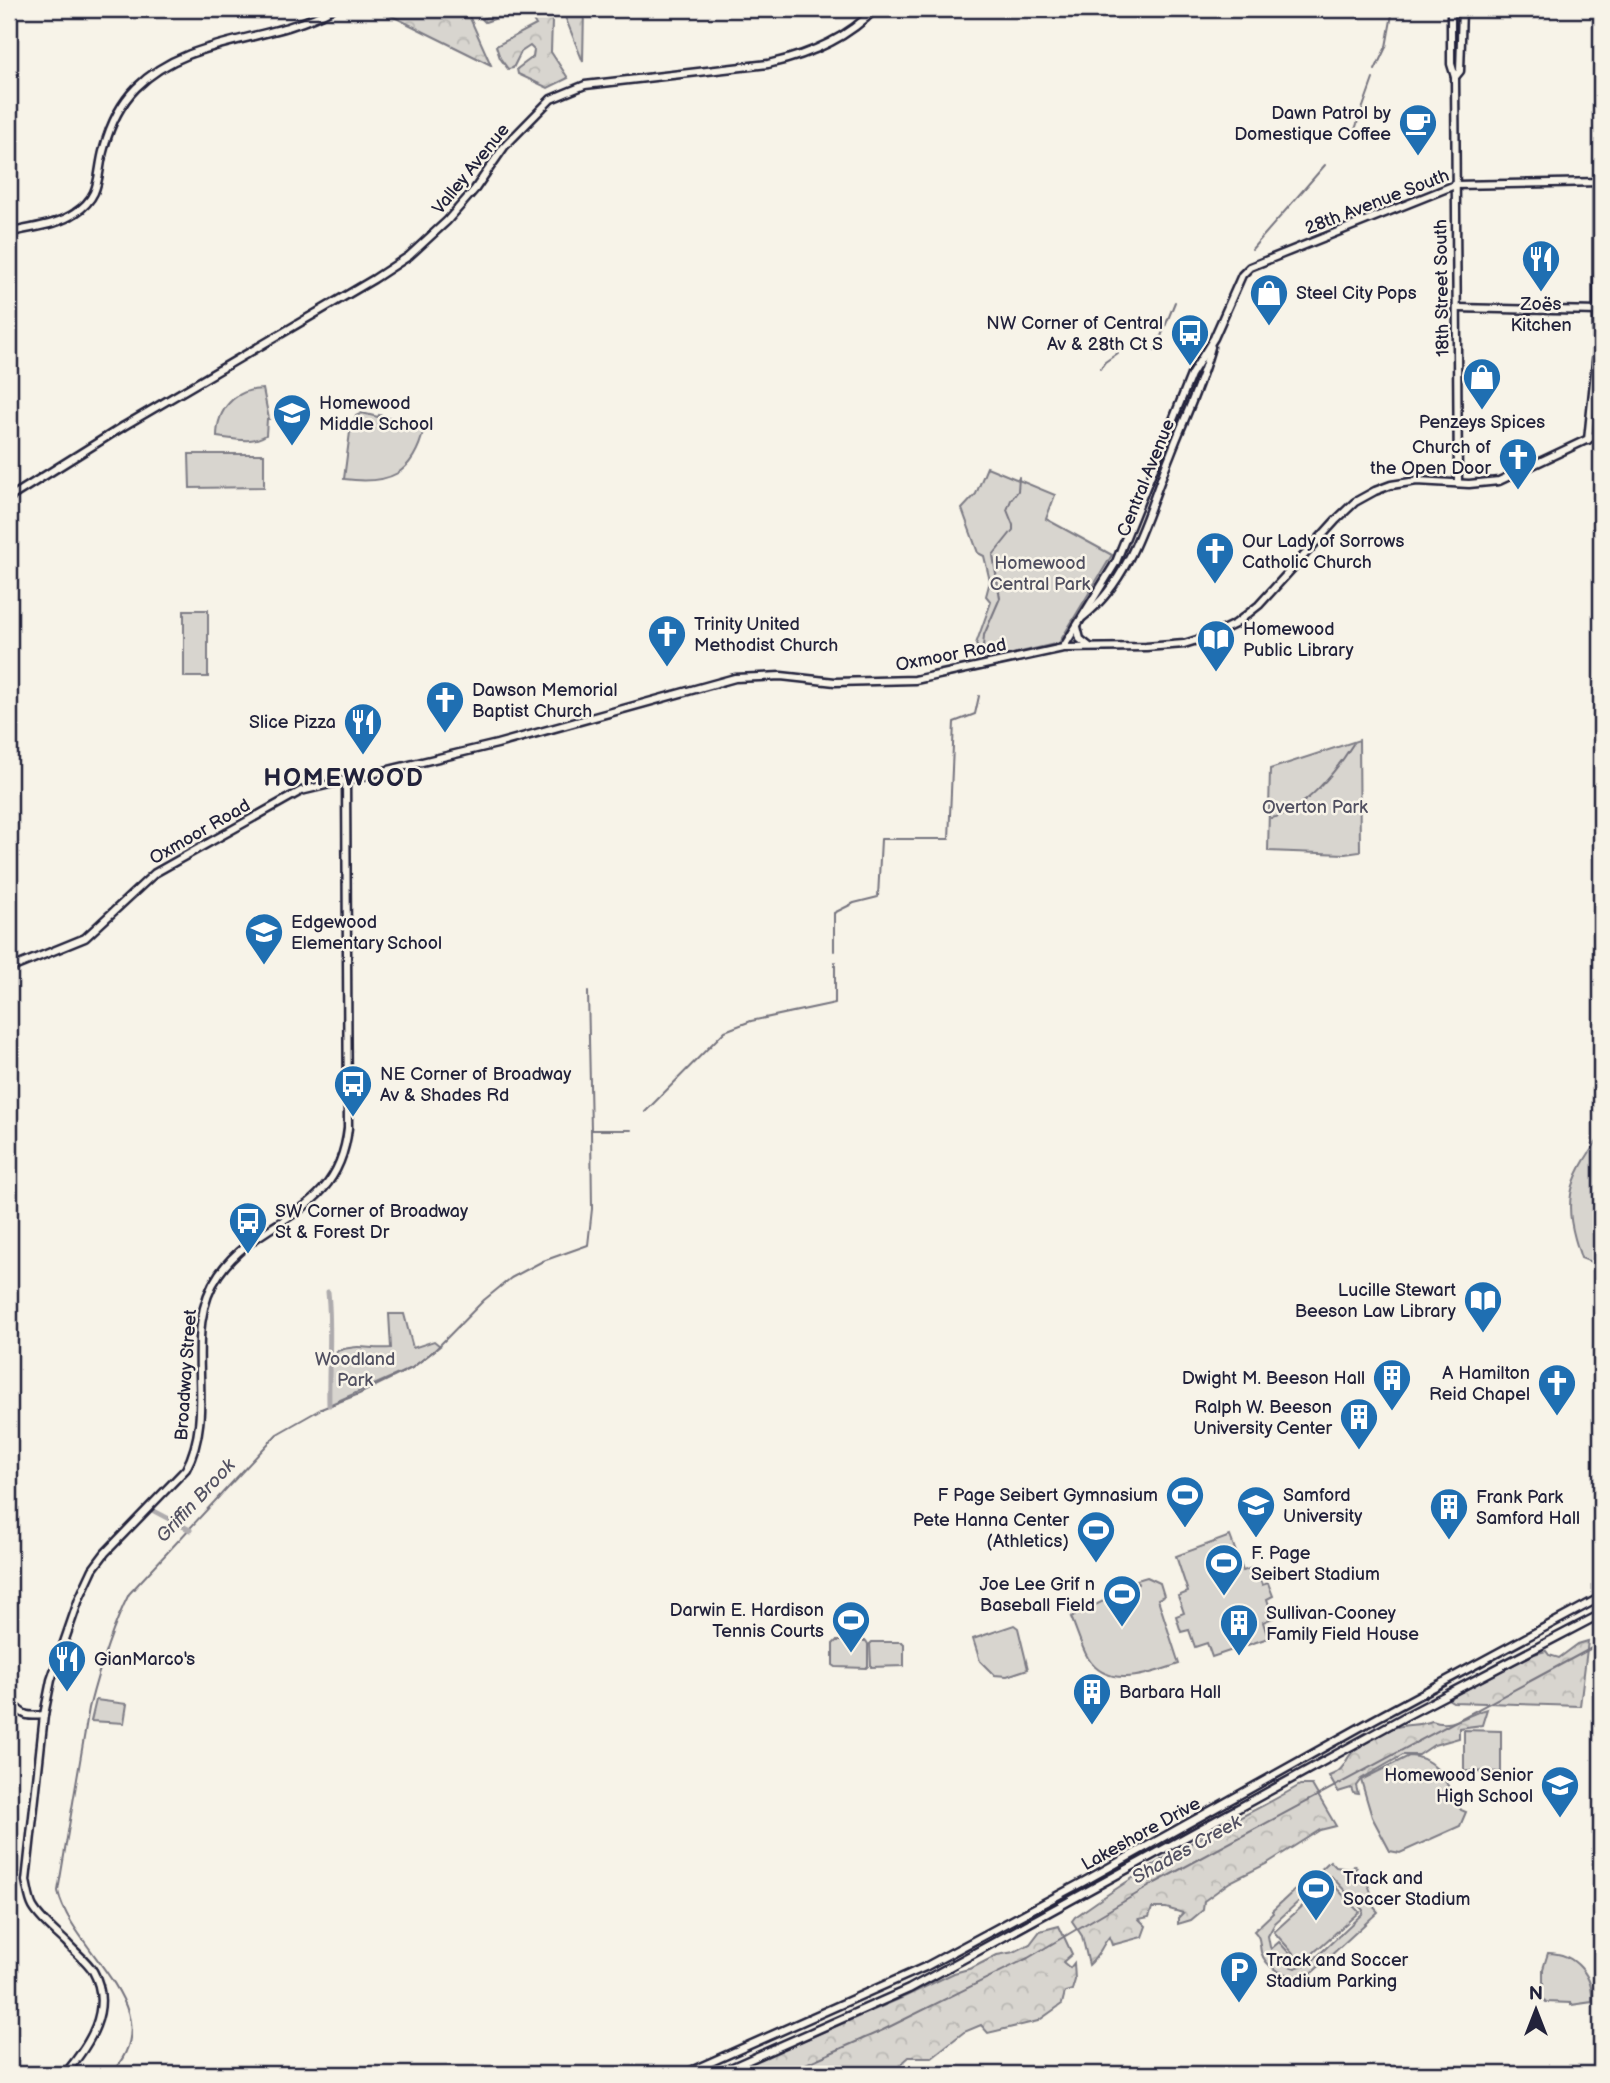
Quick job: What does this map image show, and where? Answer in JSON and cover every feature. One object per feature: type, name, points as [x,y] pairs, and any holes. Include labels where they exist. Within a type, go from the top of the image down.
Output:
[{"type":"main road","points":[[9,233],[61,220],[87,204],[99,182],[103,151],[118,112],[134,89],[157,69],[198,50],[302,23],[332,9]]},
{"type":"main road","name":"Valley Avenue","points":[[9,498],[409,256],[447,222],[475,189],[504,147],[551,99],[585,85],[791,59],[833,41],[876,9]]},
{"type":"main road","name":"18th Street South","points":[[1451,9],[1451,64],[1455,77],[1458,483]]},
{"type":"main road","points":[[1455,77],[1460,71],[1462,9]]},
{"type":"main road","points":[[1588,440],[1599,311],[1599,182]]},
{"type":"main road","name":"28th Avenue South","points":[[1251,267],[1455,185],[1599,182]]},
{"type":"main road","name":"Central Avenue","points":[[1083,617],[1085,609],[1116,562],[1191,374],[1213,338],[1242,275],[1251,267]]},
{"type":"main road","points":[[1457,308],[1599,311]]},
{"type":"main road","name":"Central Avenue","points":[[1063,648],[1083,617],[1110,592],[1129,562],[1202,378],[1213,338]]},
{"type":"main road","name":"Oxmoor Road","points":[[9,969],[85,938],[155,873],[301,791],[497,744],[735,678],[781,676],[835,682],[915,680],[1063,648],[1184,644],[1235,624],[1259,605],[1313,543],[1355,502],[1375,491],[1410,481],[1499,481],[1601,433]]},
{"type":"main road","points":[[1077,627],[1080,639],[1092,648]]},
{"type":"main road","name":"Broadway Street","points":[[65,2074],[87,2045],[97,2024],[101,2011],[100,1990],[92,1969],[44,1921],[33,1906],[26,1881],[44,1715],[61,1652],[79,1599],[93,1569],[105,1553],[186,1469],[194,1455],[201,1412],[201,1329],[206,1300],[219,1275],[251,1242],[321,1193],[341,1160],[348,1128],[346,779]]},
{"type":"main road","name":"Lakeshore Drive","points":[[684,2074],[925,1967],[1094,1877],[1373,1720],[1601,1597]]},
{"type":"main road","name":"Lakeshore Drive","points":[[717,2074],[909,1989],[1406,1716],[1601,1614]]},
{"type":"main road","points":[[9,1702],[20,1713],[44,1715]]},
{"type":"green space","points":[[391,9],[466,9],[491,65],[388,14]]},
{"type":"green space","points":[[503,9],[550,9],[551,52],[568,78],[548,88],[518,74],[517,69],[533,57],[534,50],[530,46],[521,52],[513,68],[508,69],[496,46],[536,25],[529,13],[503,16],[485,22],[482,19]]},
{"type":"green space","points":[[562,9],[584,9],[583,62]]},
{"type":"green space","points":[[263,389],[269,419],[266,435],[249,440],[217,437],[220,418],[230,402],[244,393]]},
{"type":"green space","points":[[362,413],[378,417],[379,415],[424,429],[413,457],[397,474],[374,480],[344,479],[350,432],[353,431],[356,416]]},
{"type":"green space","points":[[189,454],[264,454],[264,487],[190,488]]},
{"type":"green space","name":"Homewood Central Park","points":[[987,467],[1055,495],[1046,519],[1112,555],[1059,643],[983,661],[976,644],[991,602],[986,596],[990,581],[984,556],[978,553],[962,509],[976,494]]},
{"type":"green space","points":[[184,610],[208,610],[208,677],[184,677]]},
{"type":"green space","name":"Overton Park","points":[[1359,740],[1360,852],[1345,854],[1268,851],[1270,769]]},
{"type":"green space","points":[[1601,1136],[1601,1266],[1581,1258],[1571,1222],[1570,1207],[1575,1180]]},
{"type":"green space","name":"Woodland Park","points":[[389,1314],[404,1314],[413,1348],[434,1341],[440,1346],[412,1368],[329,1405],[328,1374],[337,1351],[358,1347],[391,1348]]},
{"type":"green space","name":"F. Page Seibert Stadium","points":[[1230,1536],[1243,1571],[1255,1567],[1262,1585],[1268,1583],[1273,1596],[1267,1599],[1273,1618],[1263,1622],[1268,1638],[1212,1657],[1207,1643],[1195,1647],[1189,1630],[1181,1632],[1176,1616],[1184,1613],[1178,1596],[1188,1592],[1176,1556]]},
{"type":"green space","name":"Joe Lee Grif n Baseball Field","points":[[1147,1577],[1160,1583],[1164,1596],[1158,1599],[1179,1664],[1130,1677],[1107,1674],[1088,1658],[1071,1617]]},
{"type":"green space","points":[[1014,1625],[1018,1628],[1028,1669],[1007,1676],[994,1675],[980,1661],[973,1639]]},
{"type":"green space","name":"Darwin E. Hardison Tennis Courts","points":[[836,1641],[866,1641],[868,1666],[833,1665],[833,1644]]},
{"type":"green space","points":[[1588,1641],[1580,1706],[1453,1702],[1448,1699],[1534,1654],[1546,1651],[1559,1658],[1578,1644]]},
{"type":"green space","name":"Darwin E. Hardison Tennis Courts","points":[[872,1642],[902,1642],[904,1666],[871,1667]]},
{"type":"green space","points":[[96,1700],[127,1704],[124,1723],[91,1721]]},
{"type":"green space","points":[[1487,1709],[1482,1725],[1459,1728],[1459,1738],[1434,1745],[1419,1755],[1403,1755],[1361,1779],[1356,1786],[1358,1794],[1353,1793],[1351,1788],[1338,1792],[1329,1776],[1342,1767],[1355,1750],[1394,1728],[1432,1721],[1453,1722]]},
{"type":"green space","points":[[1464,1730],[1501,1731],[1501,1772],[1464,1771]]},
{"type":"green space","points":[[1409,1756],[1419,1757],[1435,1767],[1461,1810],[1466,1812],[1460,1826],[1400,1853],[1390,1851],[1372,1817],[1361,1780]]},
{"type":"green space","points":[[1300,1785],[1312,1785],[1336,1826],[1320,1830],[1266,1864],[1230,1882],[1204,1901],[1203,1910],[1191,1920],[1178,1924],[1178,1918],[1183,1913],[1166,1908],[1152,1908],[1149,1917],[1139,1919],[1146,1926],[1142,1937],[1112,1945],[1109,1937],[1089,1965],[1082,1936],[1072,1921],[1075,1917],[1171,1854]]},
{"type":"green space","points":[[1330,1861],[1336,1867],[1351,1869],[1354,1865],[1357,1867],[1354,1871],[1368,1885],[1372,1905],[1378,1912],[1302,1982],[1297,1976],[1280,1972],[1263,1958],[1259,1938],[1254,1931],[1310,1876],[1312,1878]],"holes":[[[1331,1876],[1363,1910],[1362,1914],[1310,1963],[1295,1968],[1289,1966],[1293,1960],[1291,1958],[1286,1964],[1282,1962],[1290,1954],[1279,1942],[1271,1949],[1270,1947],[1268,1936],[1275,1923],[1321,1881]]]},
{"type":"green space","name":"Track and Soccer Stadium","points":[[1330,1881],[1359,1912],[1302,1963],[1274,1932]]},
{"type":"green space","points":[[1059,1926],[1072,1954],[1063,1962],[1070,1968],[1074,1963],[1075,1980],[1072,1990],[1065,1992],[1062,2004],[1038,2021],[988,2033],[981,2025],[964,2032],[932,2057],[909,2057],[890,2074],[726,2074],[954,1973],[972,1968],[997,1955],[1014,1952],[1030,1944],[1040,1931]]},
{"type":"green space","points":[[1548,1953],[1567,1957],[1581,1968],[1590,1983],[1592,2002],[1571,2005],[1546,2002],[1543,1998],[1543,1969]]},
{"type":"waterway","name":"Griffin Brook","points":[[1375,70],[1386,47],[1393,9]]},
{"type":"waterway","name":"Griffin Brook","points":[[1353,135],[1373,79]]},
{"type":"waterway","name":"Griffin Brook","points":[[1252,249],[1325,165]]},
{"type":"waterway","name":"Griffin Brook","points":[[1155,351],[1175,302]]},
{"type":"waterway","name":"Griffin Brook","points":[[1100,369],[1118,353]]},
{"type":"waterway","name":"Griffin Brook","points":[[983,648],[984,635],[1000,598],[993,555],[1013,530],[1007,510],[1018,491],[1019,477]]},
{"type":"waterway","name":"Griffin Brook","points":[[834,951],[834,913],[854,903],[878,897],[881,839],[949,839],[954,722],[975,714],[979,696]]},
{"type":"waterway","points":[[1271,818],[1295,808],[1307,799],[1328,778],[1353,744]]},
{"type":"waterway","name":"Griffin Brook","points":[[645,1112],[725,1031],[751,1021],[835,1003],[835,962]]},
{"type":"waterway","points":[[588,992],[591,1130]]},
{"type":"waterway","name":"Griffin Brook","points":[[110,2074],[127,2050],[131,2027],[125,2004],[113,1981],[67,1914],[58,1891],[89,1708],[106,1650],[129,1594],[277,1434],[321,1409],[412,1368],[435,1350],[484,1300],[511,1278],[543,1261],[588,1245],[592,1209],[591,1130],[631,1130]]},
{"type":"waterway","points":[[328,1292],[329,1405]]},
{"type":"waterway","points":[[154,1511],[190,1530]]},
{"type":"waterway","name":"Shades Creek","points":[[783,2074],[883,2030],[1028,1958],[1155,1883],[1601,1643]]},
{"type":"place","name":"Dawn Patrol by Domestique Coffee","points":[[1418,157]]},
{"type":"place","name":"Zoës Kitchen","points":[[1541,293]]},
{"type":"place","name":"Steel City Pops","points":[[1269,327]]},
{"type":"place","name":"NW Corner of Central Av & 28th Ct S","points":[[1190,367]]},
{"type":"place","name":"Penzeys Spices","points":[[1482,411]]},
{"type":"place","name":"Homewood Middle School","points":[[292,447]]},
{"type":"place","name":"Church of the Open Door","points":[[1518,491]]},
{"type":"place","name":"Our Lady of Sorrows Catholic Church","points":[[1215,585]]},
{"type":"place","name":"Trinity United Methodist Church","points":[[667,668]]},
{"type":"place","name":"Homewood Public Library","points":[[1216,673]]},
{"type":"place","name":"Dawson Memorial Baptist Church","points":[[445,734]]},
{"type":"place","name":"Slice Pizza","points":[[363,756]]},
{"type":"place","name":"Edgewood Elementary School","points":[[264,966]]},
{"type":"place","name":"NE Corner of Broadway Av & Shades Rd","points":[[353,1118]]},
{"type":"place","name":"SW Corner of Broadway St & Forest Dr","points":[[248,1255]]},
{"type":"place","name":"Lucille Stewart Beeson Law Library","points":[[1483,1334]]},
{"type":"place","name":"Dwight M. Beeson Hall","points":[[1392,1412]]},
{"type":"place","name":"A Hamilton Reid Chapel","points":[[1557,1417]]},
{"type":"place","name":"Ralph W. Beeson University Center","points":[[1359,1451]]},
{"type":"place","name":"F Page Seibert Gymnasium","points":[[1185,1529]]},
{"type":"place","name":"Samford University","points":[[1256,1539]]},
{"type":"place","name":"Frank Park Samford Hall","points":[[1449,1541]]},
{"type":"place","name":"Pete Hanna Center (Athletics)","points":[[1096,1564]]},
{"type":"place","name":"F. Page Seibert Stadium","points":[[1224,1597]]},
{"type":"place","name":"Joe Lee Grif n Baseball Field","points":[[1122,1628]]},
{"type":"place","name":"Darwin E. Hardison Tennis Courts","points":[[851,1654]]},
{"type":"place","name":"Sullivan-Cooney Family Field House","points":[[1239,1657]]},
{"type":"place","name":"GianMarco's","points":[[67,1693]]},
{"type":"place","name":"Barbara Hall","points":[[1092,1726]]},
{"type":"place","name":"Homewood Senior High School","points":[[1560,1819]]},
{"type":"place","name":"Track and Soccer Stadium","points":[[1316,1922]]},
{"type":"place","name":"Track and Soccer Stadium Parking","points":[[1239,2004]]},
{"type":"district","name":"HOMEWOOD","points":[[344,778]]}]
